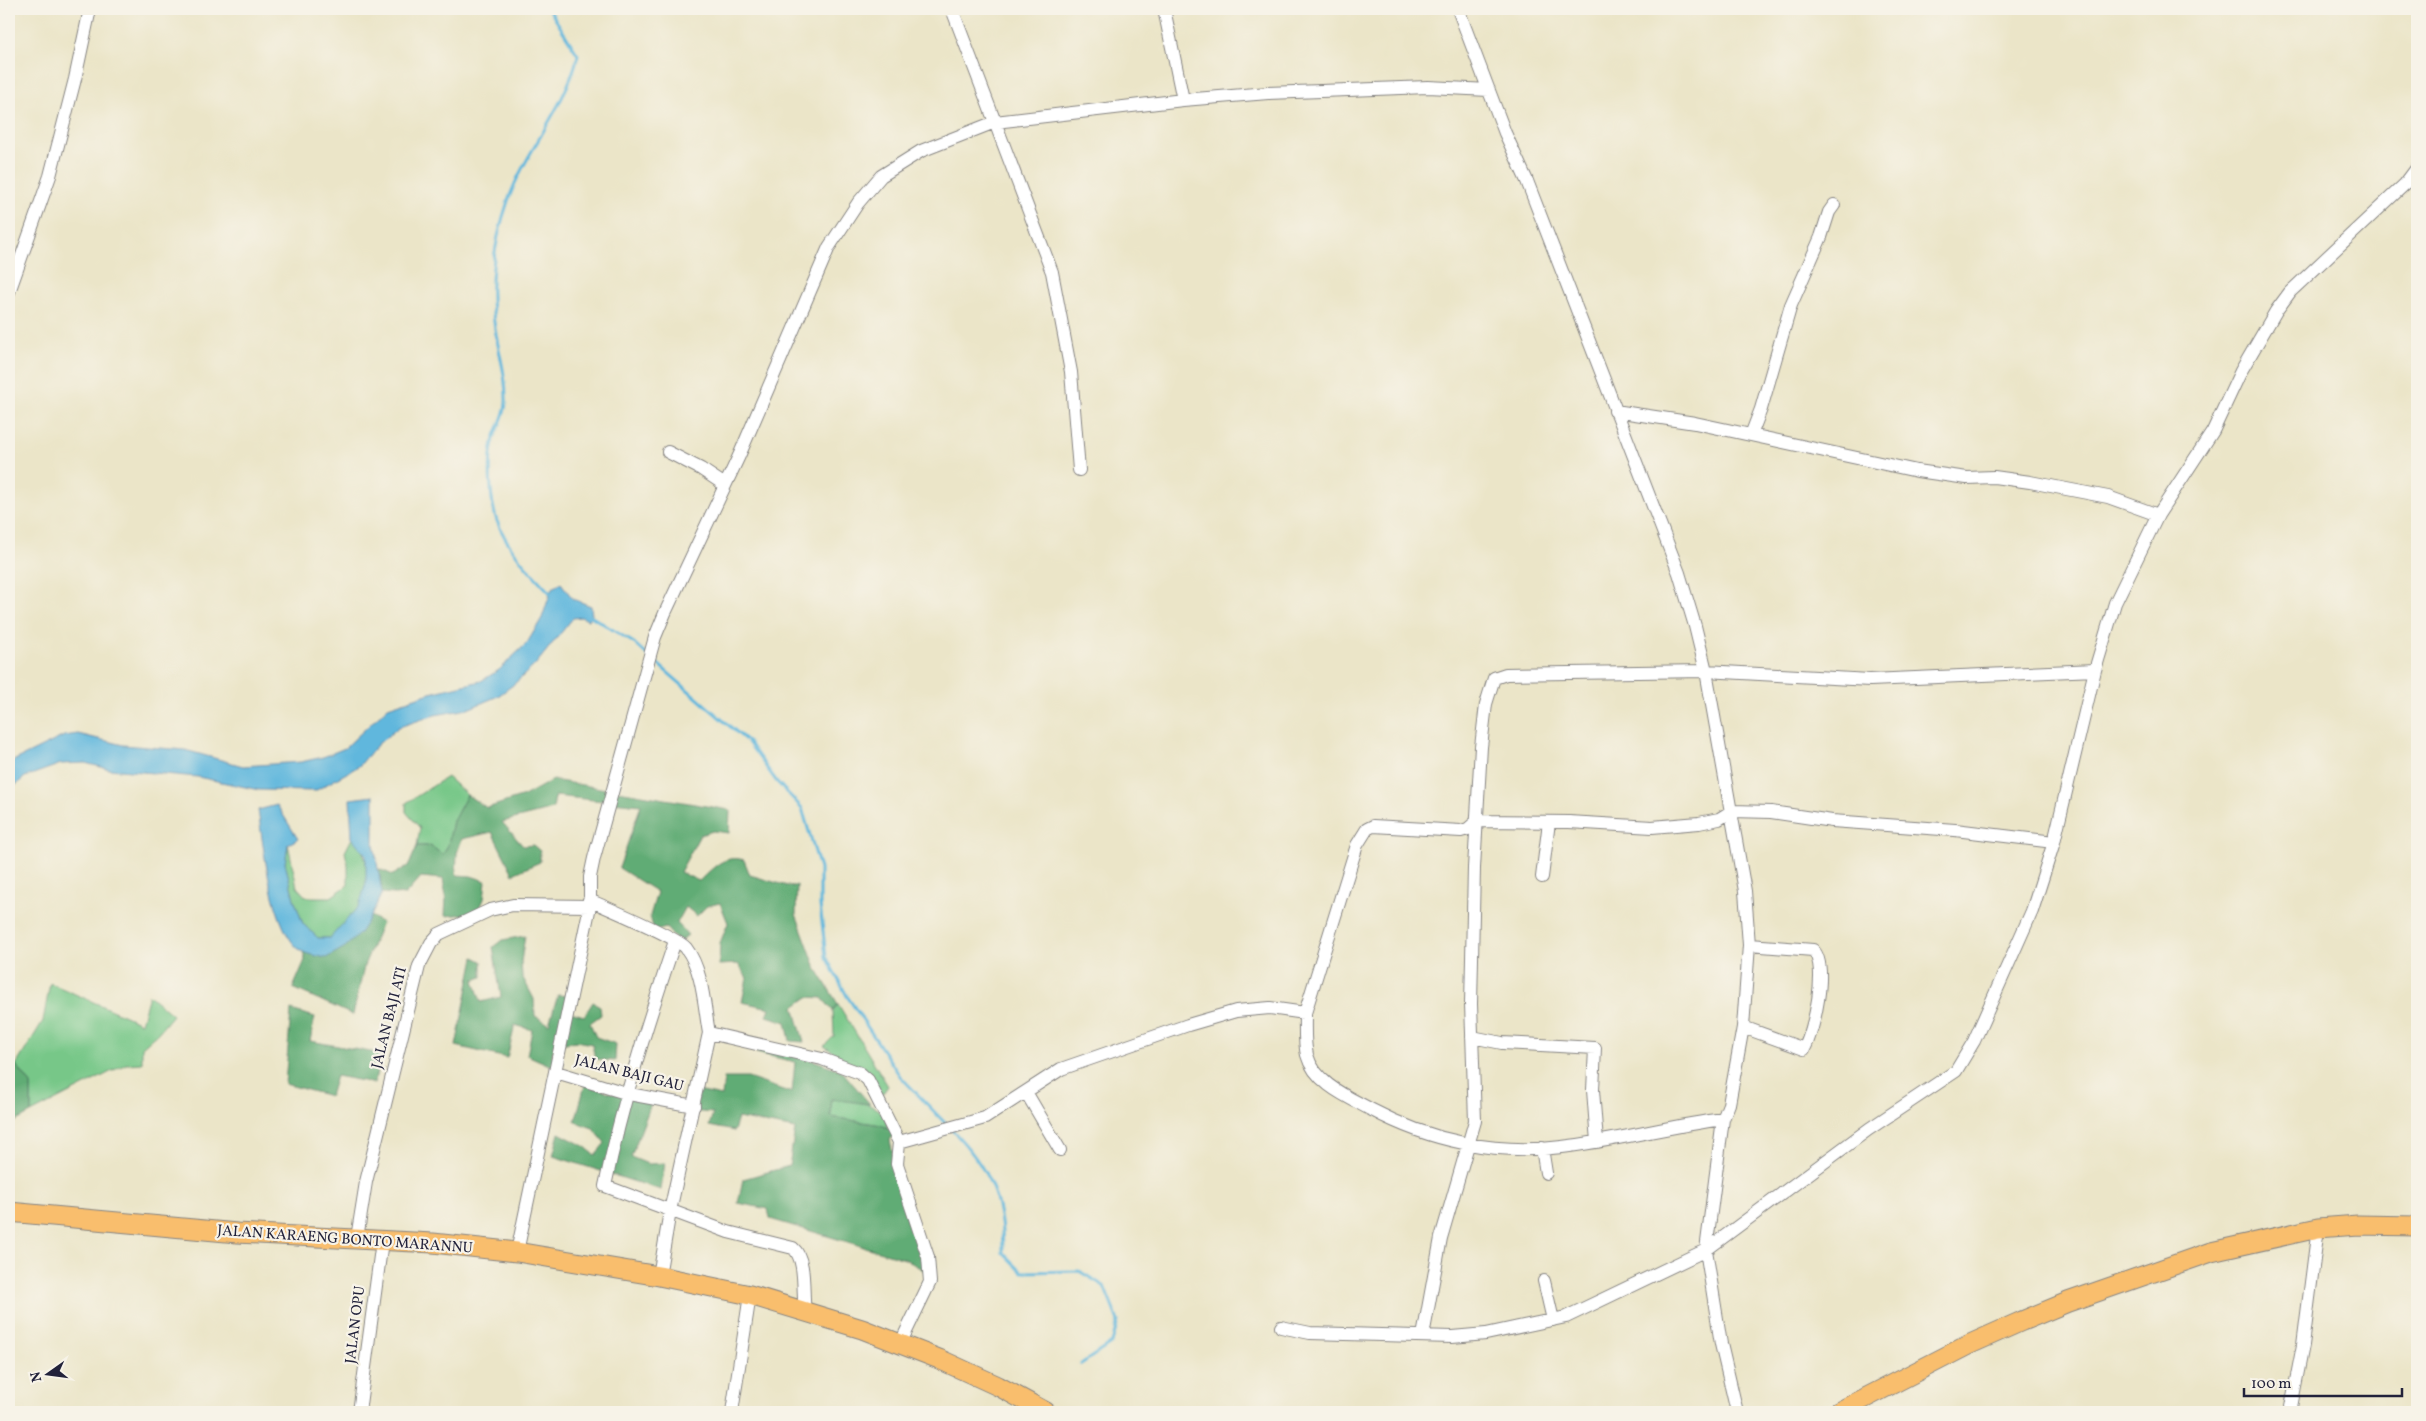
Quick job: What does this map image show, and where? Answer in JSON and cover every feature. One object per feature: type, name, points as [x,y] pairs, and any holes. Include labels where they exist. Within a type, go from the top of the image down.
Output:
[{"type":"main road","name":"JALAN KARAENG BONTO MARANNU","points":[[9,1212],[134,1222],[201,1231],[357,1238],[382,1241],[419,1241],[517,1252],[659,1276],[750,1295],[901,1342],[998,1386],[1046,1412]]},
{"type":"main road","points":[[1838,1412],[1968,1345],[2068,1302],[2211,1252],[2318,1228],[2358,1224],[2417,1226]]},
{"type":"street","points":[[9,292],[50,176],[75,79],[90,9]]},
{"type":"street","points":[[952,9],[1052,272],[1071,372],[1078,470]]},
{"type":"street","points":[[1164,9],[1183,100]]},
{"type":"street","points":[[1458,9],[1679,573],[1706,671],[1745,891],[1749,945],[1743,1027],[1728,1104],[1723,1119],[1706,1250],[1718,1326],[1737,1412]]},
{"type":"street","points":[[517,1252],[556,1072],[589,903],[594,858],[655,637],[726,485],[829,247],[858,202],[881,176],[908,158],[996,122],[1183,100],[1352,88],[1428,87],[1490,90]]},
{"type":"street","points":[[1281,1327],[1310,1333],[1452,1337],[1486,1334],[1524,1324],[1553,1320],[1595,1304],[1706,1250],[1869,1129],[1956,1071],[1974,1041],[2012,960],[2032,911],[2054,842],[2095,670],[2116,603],[2158,515],[2213,431],[2241,371],[2276,311],[2290,292],[2405,184],[2417,168]]},
{"type":"street","points":[[1751,435],[1768,386],[1791,305],[1821,237],[1828,212],[1834,205]]},
{"type":"street","points":[[1615,411],[1663,417],[1934,474],[1967,478],[1994,477],[2030,482],[2108,498],[2158,515]]},
{"type":"street","points":[[668,452],[701,468],[726,485]]},
{"type":"street","points":[[1423,1336],[1441,1238],[1475,1121],[1472,1037],[1472,930],[1481,747],[1486,704],[1494,678],[1506,674],[1706,671],[1870,680],[2095,670]]},
{"type":"street","points":[[1723,1119],[1683,1124],[1597,1142],[1542,1148],[1468,1145],[1424,1134],[1394,1122],[1340,1093],[1322,1079],[1307,1055],[1305,1013],[1356,844],[1367,829],[1378,826],[1461,831],[1468,829],[1477,821],[1660,827],[1712,821],[1732,811],[1799,814],[1832,821],[1964,830],[2054,842]]},
{"type":"street","points":[[1542,877],[1549,822]]},
{"type":"street","points":[[589,903],[683,945],[691,956],[702,987],[709,1033],[670,1211],[659,1276]]},
{"type":"street","name":"JALAN BAJI ATI","points":[[357,1238],[366,1182],[419,966],[431,943],[439,934],[502,906],[589,903]]},
{"type":"street","points":[[675,941],[612,1152],[605,1186],[728,1232],[793,1248],[799,1253],[803,1267],[802,1290],[804,1312]]},
{"type":"street","points":[[1743,1027],[1804,1049],[1817,1010],[1819,990],[1819,958],[1814,950],[1749,945]]},
{"type":"street","points":[[899,1142],[985,1118],[1061,1069],[1188,1025],[1236,1011],[1270,1008],[1305,1013]]},
{"type":"street","points":[[709,1033],[822,1059],[860,1073],[871,1085],[899,1142],[896,1164],[928,1257],[930,1272],[930,1282],[901,1342]]},
{"type":"street","points":[[1472,1037],[1502,1043],[1595,1048],[1593,1090],[1597,1142]]},
{"type":"street","name":"JALAN BAJI GAU","points":[[556,1072],[629,1094],[694,1106]]},
{"type":"street","points":[[1026,1092],[1060,1150]]},
{"type":"street","points":[[1542,1148],[1546,1173]]},
{"type":"street","points":[[2290,1412],[2303,1345],[2318,1228]]},
{"type":"street","name":"JALAN OPU","points":[[359,1412],[382,1241]]},
{"type":"street","points":[[1544,1281],[1553,1320]]},
{"type":"street","points":[[732,1412],[750,1295]]},
{"type":"green space","points":[[447,777],[467,795],[453,821],[448,845],[443,855],[431,846],[417,846],[420,828],[406,812],[406,803]]},
{"type":"green space","points":[[553,780],[730,810],[729,833],[713,831],[700,835],[680,872],[699,881],[719,863],[737,859],[744,860],[750,875],[791,887],[797,885],[796,914],[816,968],[838,1004],[833,1011],[822,998],[808,997],[794,1007],[804,1042],[790,1041],[786,1022],[767,1016],[770,1008],[742,1002],[747,978],[738,964],[719,965],[720,943],[728,923],[720,903],[707,906],[697,916],[686,907],[677,923],[688,935],[679,942],[666,928],[654,931],[650,916],[657,892],[619,868],[641,805],[555,796],[553,809],[502,822],[523,846],[533,845],[540,851],[540,862],[513,874],[492,832],[462,839],[457,853],[456,875],[471,876],[486,881],[484,899],[478,913],[445,916],[446,897],[443,879],[421,877],[405,895],[382,893],[379,869],[393,875],[409,865],[417,846],[431,846],[443,855],[448,845],[453,821],[467,795],[487,808],[524,796]]},
{"type":"green space","points":[[352,838],[363,852],[366,861],[365,889],[362,898],[353,915],[338,931],[330,938],[318,938],[303,924],[294,899],[285,863],[288,844],[297,887],[306,897],[331,897],[348,885],[348,865],[345,852]]},
{"type":"green space","points":[[371,916],[382,923],[365,963],[353,1015],[293,988],[305,960],[303,952],[326,958],[351,940]]},
{"type":"green space","points":[[525,936],[521,962],[522,976],[534,999],[535,1016],[549,1024],[558,995],[569,996],[567,1011],[584,1016],[593,1002],[600,1006],[601,1015],[590,1023],[596,1037],[616,1044],[615,1061],[595,1059],[592,1044],[576,1041],[555,1045],[552,1055],[557,1061],[556,1068],[527,1055],[532,1030],[515,1025],[507,1058],[456,1046],[474,957],[482,961],[482,977],[474,980],[481,1002],[501,997],[493,947],[502,940]]},
{"type":"green space","points":[[50,983],[141,1023],[149,995],[173,1015],[158,1033],[142,1047],[142,1063],[126,1064],[31,1113],[31,1084],[16,1065],[43,1021]]},
{"type":"green space","points":[[838,1004],[888,1086],[881,1096],[855,1066],[824,1046],[834,1036],[833,1011]]},
{"type":"green space","points":[[291,1010],[315,1017],[310,1041],[382,1054],[374,1083],[336,1076],[330,1096],[285,1084]]},
{"type":"green space","points":[[760,1042],[841,1070],[870,1104],[831,1099],[831,1117],[881,1125],[896,1132],[890,1140],[907,1221],[923,1248],[930,1274],[905,1259],[770,1219],[768,1209],[738,1203],[743,1179],[789,1166],[795,1129],[738,1118],[734,1131],[709,1126],[713,1113],[688,1111],[693,1090],[722,1096],[724,1078],[748,1078],[792,1093],[795,1062],[756,1053]]},
{"type":"green space","points":[[16,1065],[31,1084],[31,1113],[9,1125],[9,1067]]},
{"type":"green space","points":[[585,1085],[651,1104],[631,1157],[648,1164],[665,1163],[661,1190],[553,1156],[559,1133],[584,1146],[595,1155],[605,1143],[593,1128],[575,1122]]},
{"type":"green space","points":[[831,1099],[858,1102],[874,1107],[881,1112],[888,1128],[881,1125],[831,1117]]},
{"type":"water","points":[[561,583],[573,599],[591,606],[592,616],[588,620],[581,617],[573,618],[535,665],[513,685],[498,696],[468,709],[435,715],[399,727],[378,744],[359,766],[315,791],[259,790],[198,777],[109,769],[85,763],[61,764],[25,777],[9,791],[9,763],[64,736],[78,734],[123,745],[185,750],[243,766],[301,762],[323,757],[345,748],[388,707],[430,693],[481,681],[499,670],[527,643],[542,618],[552,588]]},
{"type":"water","points":[[374,796],[374,844],[382,893],[360,933],[345,947],[326,958],[303,952],[292,942],[276,908],[266,865],[258,810],[277,805],[298,839],[288,844],[285,863],[294,899],[303,924],[318,938],[330,938],[359,906],[366,883],[366,855],[352,838],[350,799]]},
{"type":"waterway","points":[[549,9],[578,55],[564,93],[525,164],[508,201],[494,256],[492,285],[494,324],[505,380],[506,403],[493,442],[490,471],[491,493],[497,521],[502,532],[521,560],[551,594]]},
{"type":"waterway","points":[[589,615],[634,643],[647,655]]},
{"type":"waterway","points":[[652,659],[748,742],[777,782],[802,808],[820,869],[820,905],[826,957],[847,996],[900,1076],[946,1124]]},
{"type":"waterway","points":[[952,1130],[976,1158],[991,1186],[997,1201],[1000,1217],[1003,1253],[1022,1272],[1079,1271],[1104,1286],[1118,1321],[1112,1343],[1081,1364]]}]
